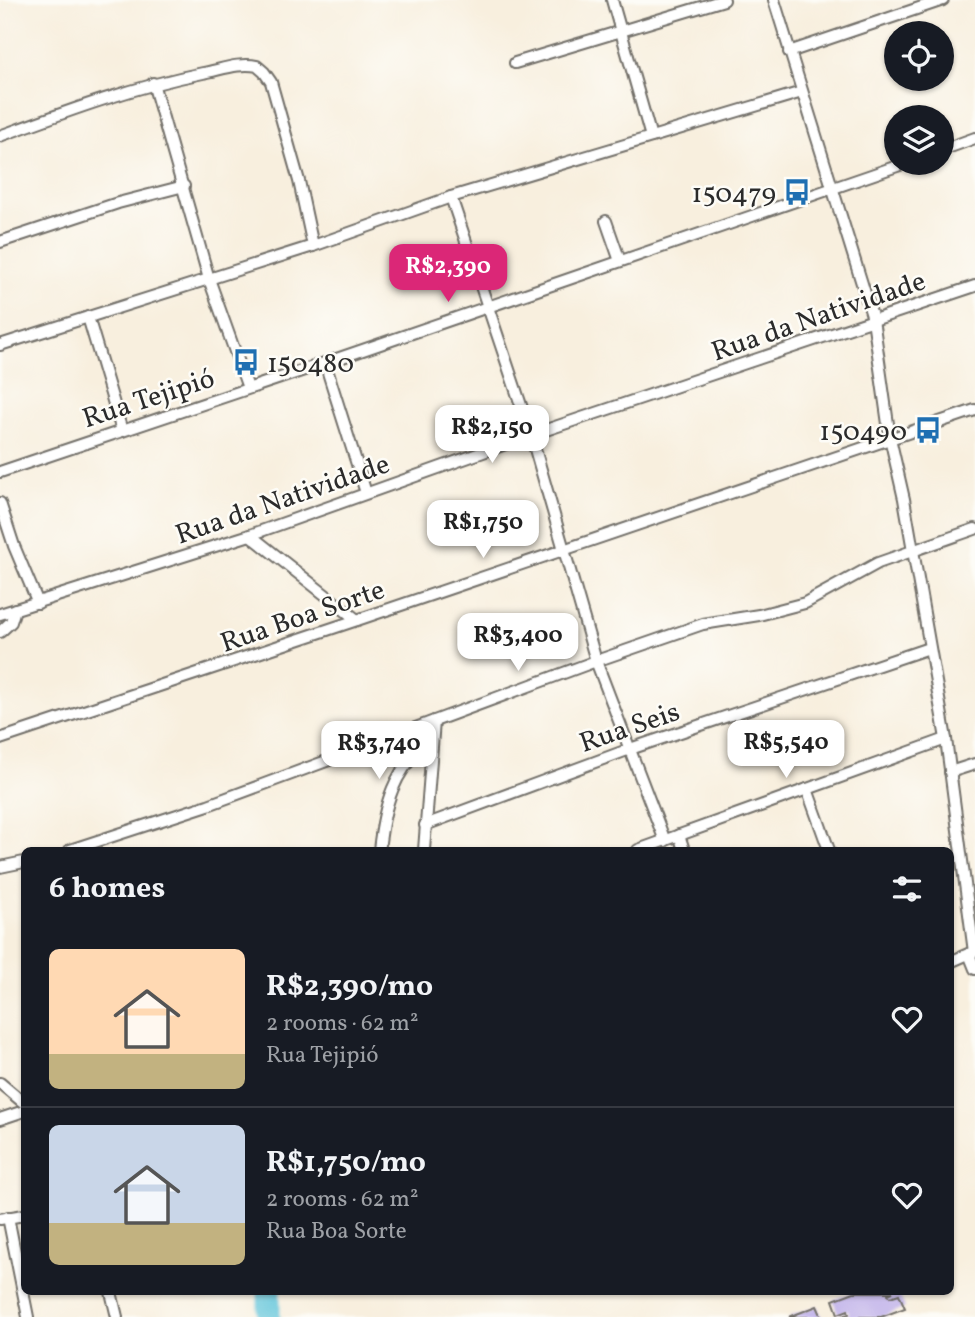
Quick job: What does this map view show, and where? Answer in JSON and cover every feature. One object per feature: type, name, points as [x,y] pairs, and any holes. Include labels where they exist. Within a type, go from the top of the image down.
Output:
[{"type":"street","points":[[612,0],[650,137]]},
{"type":"street","points":[[515,63],[724,0]]},
{"type":"street","points":[[774,0],[873,319],[890,438],[904,499],[946,739],[975,969]]},
{"type":"street","points":[[789,52],[943,0]]},
{"type":"street","points":[[0,136],[102,98],[153,83],[237,66],[257,66],[271,82],[299,181],[313,246]]},
{"type":"street","points":[[153,83],[209,279],[248,388]]},
{"type":"street","points":[[0,345],[313,246],[451,197],[802,92]]},
{"type":"street","points":[[954,146],[975,138]]},
{"type":"street","name":"Rua Tejipió","points":[[0,472],[884,171]]},
{"type":"street","points":[[0,242],[118,203],[184,186]]},
{"type":"street","points":[[451,197],[531,435],[596,661],[664,841]]},
{"type":"street","points":[[606,222],[620,261]]},
{"type":"street","name":"Rua da Natividade","points":[[0,614],[250,535],[531,435],[975,286]]},
{"type":"street","points":[[88,317],[122,430]]},
{"type":"street","points":[[325,363],[366,493]]},
{"type":"street","name":"Rua Boa Sorte","points":[[0,739],[975,410]]},
{"type":"street","points":[[0,503],[37,603]]},
{"type":"street","points":[[79,847],[208,805],[703,624],[759,615],[804,603],[852,576],[911,550],[975,529]]},
{"type":"street","points":[[250,535],[357,620]]},
{"type":"street","points":[[0,632],[11,622],[15,609]]},
{"type":"street","name":"Rua Seis","points":[[425,825],[630,749],[929,648]]},
{"type":"street","points":[[424,847],[434,721]]},
{"type":"street","points":[[647,847],[946,739]]},
{"type":"street","points":[[379,847],[389,797],[411,755],[431,740]]},
{"type":"street","points":[[950,772],[975,764]]},
{"type":"street","points":[[807,789],[828,847]]},
{"type":"street","points":[[679,835],[683,847]]},
{"type":"street","points":[[0,867],[21,863]]},
{"type":"street","points":[[954,960],[973,952]]},
{"type":"street","points":[[0,1083],[21,1100]]},
{"type":"street","points":[[0,1119],[21,1112]]},
{"type":"street","points":[[4,1218],[21,1285]]},
{"type":"street","points":[[23,1295],[29,1317]]},
{"type":"street","points":[[112,1295],[117,1317]]},
{"type":"building","points":[[846,1295],[899,1295],[905,1308],[881,1317],[841,1317],[849,1314],[848,1310],[838,1314],[833,1300]]},
{"type":"building","points":[[817,1306],[822,1317],[789,1317]]},
{"type":"waterway","points":[[269,1295],[269,1317]]},
{"type":"place","name":"150479","points":[[797,192]]},
{"type":"place","name":"150480","points":[[246,362]]},
{"type":"place","name":"150490","points":[[928,430]]}]
